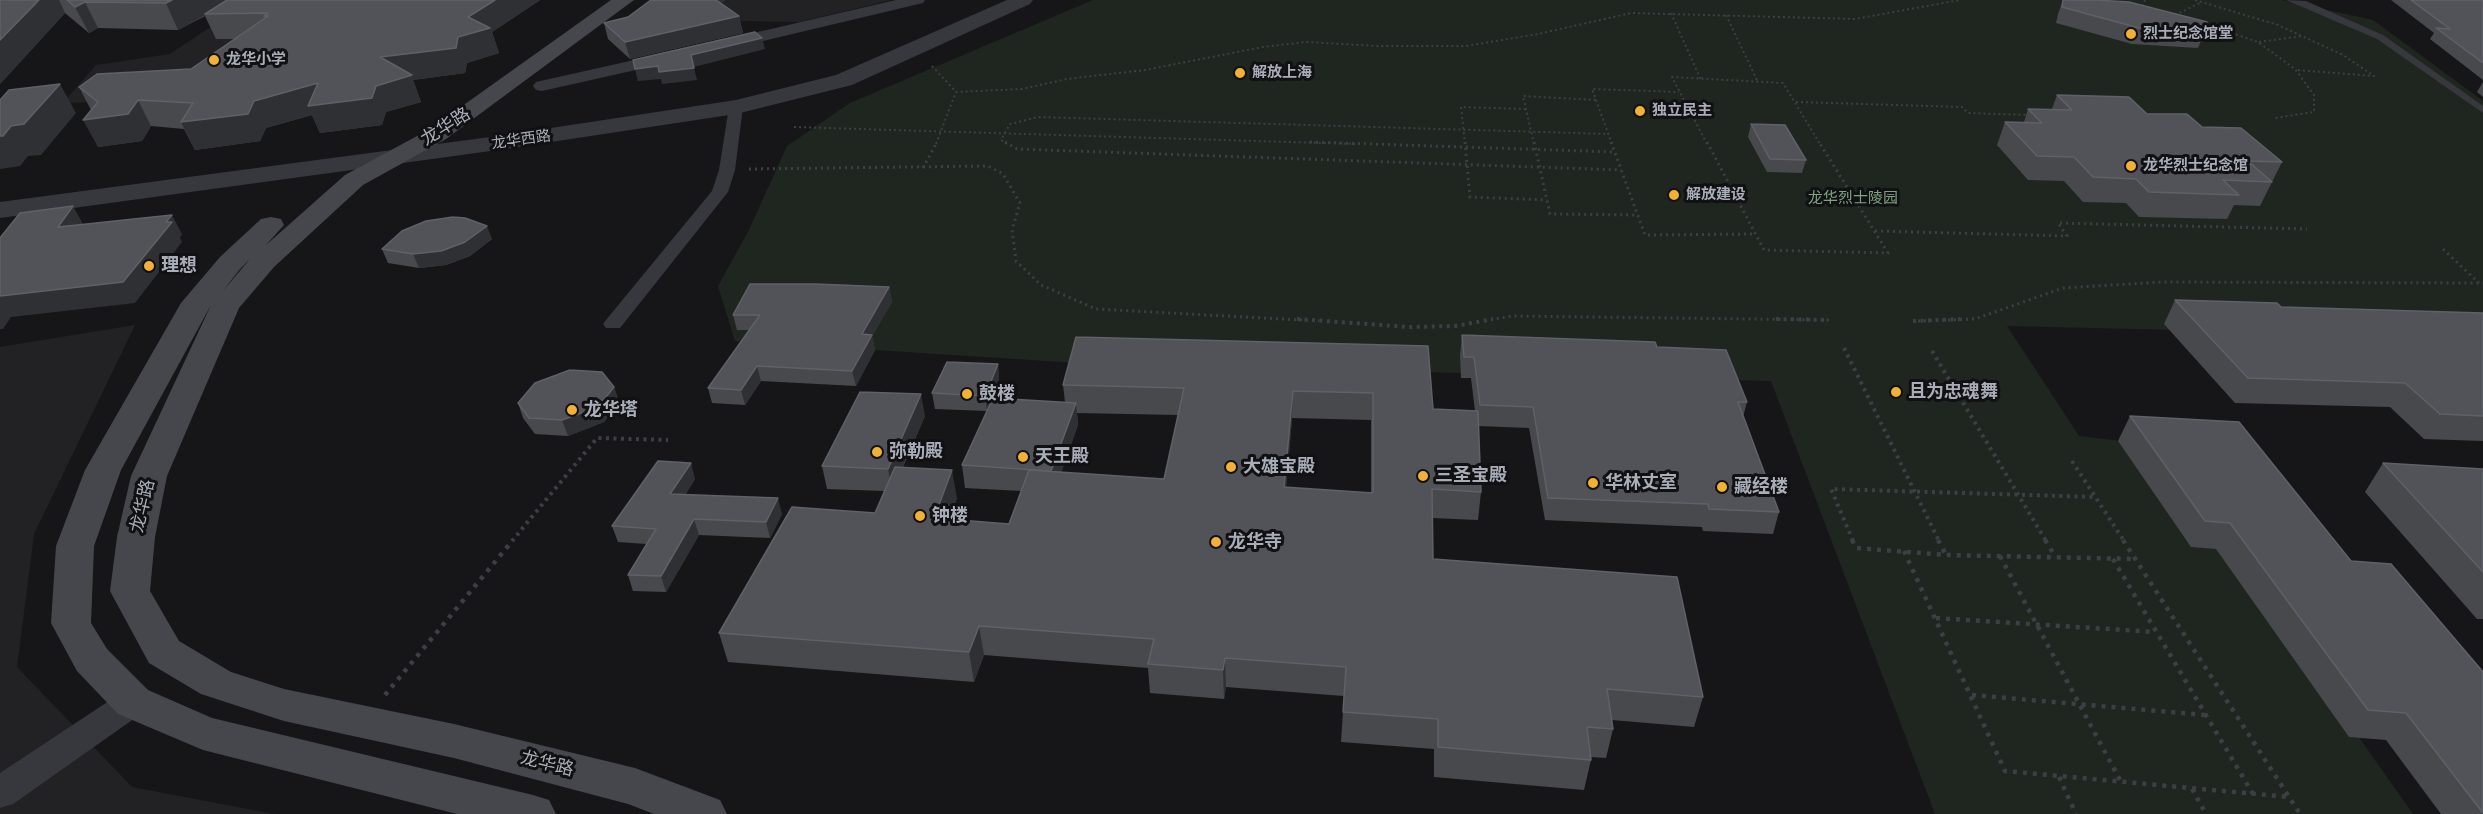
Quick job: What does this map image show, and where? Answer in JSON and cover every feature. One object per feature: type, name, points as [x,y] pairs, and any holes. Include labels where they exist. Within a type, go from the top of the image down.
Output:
[{"type":"main road","name":"龙华路","points":[[533,814],[203,733],[133,702],[92,660],[71,623],[75,546],[103,470],[192,309],[230,263],[321,183],[435,117],[603,0]]},
{"type":"main road","name":"龙华路","points":[[624,0],[506,88],[438,134],[354,180],[264,261],[225,306],[149,476],[136,537],[130,591],[164,652],[216,683],[284,705],[454,741],[635,787],[704,814]]},
{"type":"street","points":[[710,48],[916,0]]},
{"type":"street","name":"龙华西路","points":[[0,210],[393,158],[736,107],[844,80],[1023,0]]},
{"type":"street","points":[[542,86],[687,53]]},
{"type":"street","points":[[613,324],[720,192],[727,170],[736,107]]},
{"type":"street","points":[[0,793],[133,702]]},
{"type":"lane","points":[[2290,0],[2304,3],[2380,37],[2483,110]]},
{"type":"path","points":[[956,92],[1022,89],[1067,79],[1144,70],[1306,42],[1378,46],[1466,46],[1538,34],[1631,14],[1671,13],[1855,19],[1960,0]]},
{"type":"path","points":[[2142,6],[2145,0]]},
{"type":"path","points":[[2195,0],[2278,25],[2343,56],[2374,76],[2295,69]]},
{"type":"path","points":[[2184,17],[2175,15],[2203,1]]},
{"type":"path","points":[[1671,13],[1701,80]]},
{"type":"path","points":[[1726,15],[1757,80]]},
{"type":"path","points":[[2200,21],[2258,42],[2295,69],[2314,95],[2314,112],[2275,118]]},
{"type":"path","points":[[2258,42],[2302,36]]},
{"type":"path","points":[[936,68],[956,92]]},
{"type":"path","points":[[1672,77],[1701,80],[1757,80],[1783,83],[1888,253],[1764,250],[1672,77]]},
{"type":"path","points":[[1680,92],[1592,89],[1645,235],[1755,234]]},
{"type":"path","points":[[923,168],[943,130],[956,92]]},
{"type":"path","points":[[1596,99],[1523,96],[1550,214],[1638,215]]},
{"type":"path","points":[[1795,102],[1962,107],[1968,113],[2036,116]]},
{"type":"path","points":[[1526,109],[1461,107],[1470,197],[1547,200]]},
{"type":"path","points":[[1609,134],[1038,117],[1010,124],[1001,140],[1017,149],[1622,170]]},
{"type":"path","points":[[794,128],[943,130],[1615,152]]},
{"type":"path","points":[[778,166],[923,168],[988,166],[1003,174],[1020,203],[1012,230],[1016,261],[1041,285],[1096,309],[1227,314],[1409,327],[1456,326],[1512,316],[1829,320]]},
{"type":"path","points":[[1875,231],[2067,236],[2058,223],[2307,229]]},
{"type":"path","points":[[2443,249],[2481,283]]},
{"type":"path","points":[[1913,321],[1975,319],[2063,288],[2162,282],[2481,283]]},
{"type":"path","points":[[1844,348],[1946,555]]},
{"type":"path","points":[[1932,351],[2055,556]]},
{"type":"path","points":[[362,721],[597,438],[668,440]]},
{"type":"path","points":[[2072,461],[2300,814]]},
{"type":"path","points":[[2095,497],[1831,489],[1856,548],[1946,555],[2055,556],[2135,560]]},
{"type":"path","points":[[1903,550],[2005,771],[2289,797]]},
{"type":"path","points":[[2000,556],[2121,782]]},
{"type":"path","points":[[2112,558],[2253,794]]},
{"type":"path","points":[[1936,618],[2156,632]]},
{"type":"path","points":[[1972,696],[2206,715]]},
{"type":"path","points":[[2059,776],[2076,814]]},
{"type":"path","points":[[2191,788],[2206,814]]},
{"type":"shaded area","points":[[651,0],[892,0],[799,22],[626,19]]},
{"type":"shaded area","name":"龙华小学","points":[[239,8],[241,99],[63,103],[96,65],[170,54]]},
{"type":"shaded area","points":[[135,325],[34,534],[17,667],[132,787],[274,814],[0,814],[0,347]]},
{"type":"green space","name":"龙华烈士陵园","points":[[1093,0],[2281,0],[2373,20],[2483,101],[2483,337],[2007,326],[2079,436],[2153,445],[2413,814],[1935,814],[1771,381],[1078,363],[735,341],[718,286],[749,230],[787,146],[850,103]]},
{"type":"building","points":[[0,0],[39,0],[0,40]]},
{"type":"building","points":[[67,0],[172,0],[166,3],[85,2],[75,7]]},
{"type":"building","points":[[227,0],[495,0],[468,17],[490,28],[458,37],[456,48],[380,57],[412,75],[376,86],[372,98],[308,106],[318,83],[254,101],[248,114],[181,122],[193,103],[138,100],[128,114],[83,120],[98,102],[79,87],[97,74],[191,69],[268,16],[264,16],[268,13],[205,14]]},
{"type":"building","points":[[651,0],[716,0],[739,16],[625,42],[604,23],[628,17]]},
{"type":"building","points":[[2063,0],[2129,2],[2207,22],[2205,31],[2139,28],[2062,7]]},
{"type":"building","points":[[2411,0],[2483,0],[2483,63],[2436,28],[2450,29]]},
{"type":"building","points":[[755,32],[762,38],[691,55],[694,68],[659,72],[658,66],[635,69],[633,60]]},
{"type":"building","points":[[60,84],[24,124],[11,126],[3,136],[0,136],[0,100],[9,90]]},
{"type":"building","name":"龙华烈士纪念馆","points":[[2057,95],[2129,97],[2147,114],[2187,114],[2202,127],[2241,128],[2282,162],[2248,161],[2272,182],[2223,180],[2239,195],[2149,192],[2136,179],[2093,177],[2074,157],[2037,156],[2005,122],[2042,123],[2028,109],[2072,110]]},
{"type":"building","points":[[1751,124],[1785,125],[1806,160],[1770,159]]},
{"type":"building","points":[[73,206],[58,227],[172,215],[166,222],[172,222],[123,282],[0,296],[0,238],[20,213]]},
{"type":"building","points":[[453,217],[465,218],[487,226],[465,242],[441,251],[413,254],[382,249],[402,231],[426,221]]},
{"type":"building","points":[[750,284],[889,287],[862,334],[872,335],[852,371],[757,366],[741,390],[708,388],[760,315],[733,315]]},
{"type":"building","points":[[2175,300],[2277,303],[2281,307],[2483,313],[2483,416],[2440,414],[2405,383],[2248,378]]},
{"type":"building","points":[[1462,335],[1655,342],[1657,347],[1726,350],[1747,402],[1738,402],[1779,512],[1709,509],[1708,504],[1548,498],[1533,407],[1480,405],[1474,357],[1464,357]]},
{"type":"building","points":[[1076,337],[1428,346],[1433,409],[1478,411],[1481,492],[1432,489],[1433,559],[1677,577],[1703,697],[1607,689],[1613,729],[1587,727],[1591,760],[1438,747],[1438,719],[1343,712],[1346,667],[1225,658],[1223,670],[1148,664],[1154,639],[979,626],[969,652],[719,633],[792,507],[875,513],[895,467],[952,470],[934,518],[1009,524],[1029,470],[1164,479],[1184,388],[1063,385]],"holes":[[[1293,391],[1373,393],[1373,493],[1284,487]]]},
{"type":"building","points":[[947,362],[998,364],[985,396],[932,393]]},
{"type":"building","points":[[570,370],[602,372],[614,387],[598,407],[562,420],[529,418],[518,403],[535,383]]},
{"type":"building","points":[[860,392],[921,394],[888,469],[822,466]]},
{"type":"building","points":[[993,398],[1076,403],[1051,471],[962,465]]},
{"type":"building","points":[[2130,416],[2239,422],[2351,561],[2391,564],[2483,672],[2483,813],[2406,713],[2368,710],[2230,523],[2205,521]]},
{"type":"building","points":[[658,461],[691,463],[670,494],[778,498],[766,522],[694,519],[661,576],[628,575],[656,529],[612,526]]},
{"type":"building","points":[[2383,463],[2483,469],[2483,572]]},
{"type":"place","name":"烈士纪念馆堂","points":[[2131,34]]},
{"type":"place","name":"龙华小学","points":[[214,60]]},
{"type":"place","name":"解放上海","points":[[1240,73]]},
{"type":"place","name":"独立民主","points":[[1640,111]]},
{"type":"place","name":"龙华烈士纪念馆","points":[[2131,166]]},
{"type":"place","name":"解放建设","points":[[1674,195]]},
{"type":"place","name":"理想","points":[[149,266]]},
{"type":"place","name":"且为忠魂舞","points":[[1896,392]]},
{"type":"place","name":"鼓楼","points":[[967,394]]},
{"type":"place","name":"龙华塔","points":[[572,410]]},
{"type":"place","name":"弥勒殿","points":[[877,452]]},
{"type":"place","name":"天王殿","points":[[1023,457]]},
{"type":"place","name":"大雄宝殿","points":[[1231,467]]},
{"type":"place","name":"三圣宝殿","points":[[1423,476]]},
{"type":"place","name":"华林丈室","points":[[1593,483]]},
{"type":"place","name":"藏经楼","points":[[1722,487]]},
{"type":"place","name":"钟楼","points":[[920,516]]},
{"type":"place","name":"龙华寺","points":[[1216,542]]}]
